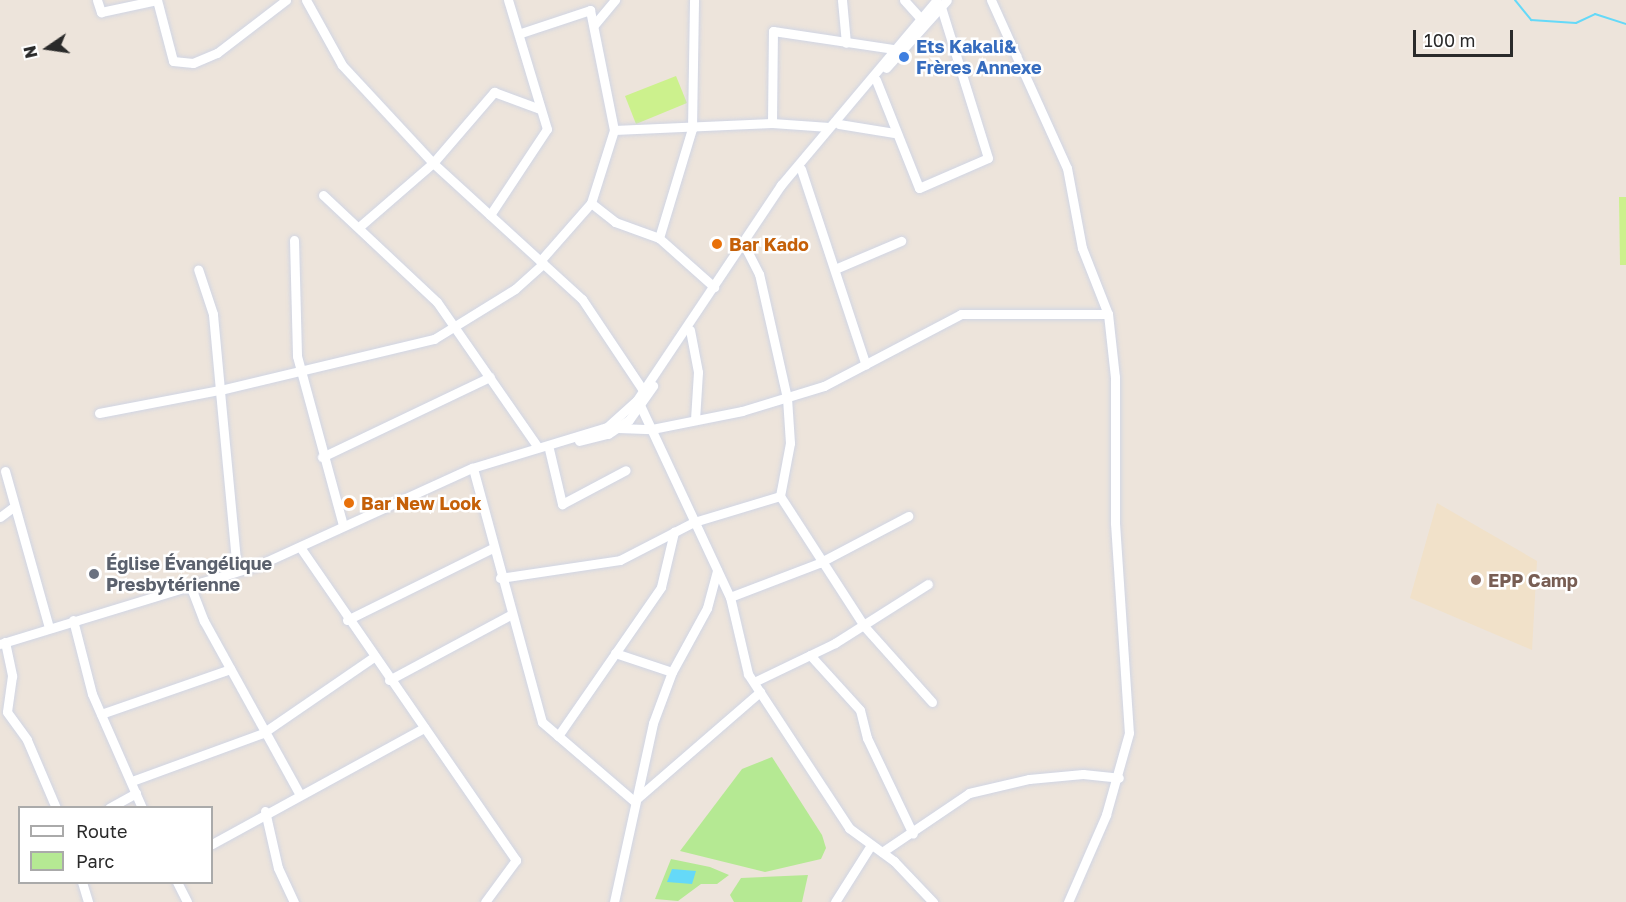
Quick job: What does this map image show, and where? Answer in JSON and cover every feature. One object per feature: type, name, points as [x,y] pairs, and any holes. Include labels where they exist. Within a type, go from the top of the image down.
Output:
[{"type":"street","points":[[97,0],[100,12],[157,0],[173,61],[193,63],[217,53],[286,0]]},
{"type":"street","points":[[306,0],[342,65],[433,163],[582,299],[643,390]]},
{"type":"street","points":[[490,215],[547,129],[521,33],[508,0]]},
{"type":"street","points":[[594,25],[615,0]]},
{"type":"street","points":[[659,238],[692,129],[694,0]]},
{"type":"street","points":[[842,0],[846,44]]},
{"type":"street","points":[[904,0],[921,19]]},
{"type":"street","points":[[991,0],[1067,168],[1082,248],[1108,314],[1115,377],[1120,630],[1130,733],[1119,778],[1068,902]]},
{"type":"street","points":[[261,564],[472,468],[537,446],[607,427],[639,403],[643,390],[714,288],[781,185],[893,49],[921,19],[941,2]]},
{"type":"street","points":[[618,428],[639,403],[801,169],[941,2]]},
{"type":"street","points":[[876,80],[894,133],[919,188],[988,158],[941,2]]},
{"type":"street","points":[[99,413],[220,390],[434,339],[456,328],[542,263],[591,203],[614,130],[590,10],[521,33]]},
{"type":"street","points":[[772,123],[773,31],[846,44],[893,49]]},
{"type":"street","points":[[359,228],[433,163],[494,92],[540,109]]},
{"type":"street","points":[[614,130],[692,129],[772,123],[829,127]]},
{"type":"street","points":[[839,124],[894,133]]},
{"type":"street","points":[[801,169],[866,365]]},
{"type":"street","points":[[323,195],[438,302],[537,446]]},
{"type":"street","points":[[591,203],[615,222],[659,238],[714,288]]},
{"type":"street","points":[[294,240],[294,331],[300,371],[322,457],[343,525]]},
{"type":"street","points":[[835,269],[901,241]]},
{"type":"street","points":[[747,250],[759,273],[787,398],[790,443],[780,496],[819,563],[864,626],[932,702]]},
{"type":"street","points":[[198,269],[213,314],[237,571]]},
{"type":"street","points":[[56,806],[27,740],[4,715],[12,676],[3,643],[302,550],[474,472],[618,428],[651,429],[787,398],[866,365],[961,314],[1108,314]]},
{"type":"street","points":[[690,330],[698,372],[695,420]]},
{"type":"street","points":[[322,457],[490,377]]},
{"type":"street","points":[[639,403],[730,597],[754,682],[828,802],[933,902]]},
{"type":"street","points":[[549,449],[562,504],[626,470]]},
{"type":"street","points":[[5,471],[12,508],[49,628]]},
{"type":"street","points":[[474,472],[510,615],[542,722],[634,801]]},
{"type":"street","points":[[500,578],[620,560],[694,522],[780,496]]},
{"type":"street","points":[[0,517],[12,508]]},
{"type":"street","points":[[730,597],[819,563],[908,516]]},
{"type":"street","points":[[558,736],[661,587],[674,532]]},
{"type":"street","points":[[347,620],[493,548]]},
{"type":"street","points":[[302,550],[372,658],[516,860],[485,902]]},
{"type":"street","points":[[614,902],[634,801],[672,672],[707,608],[717,570]]},
{"type":"street","points":[[754,682],[864,626],[928,584]]},
{"type":"street","points":[[190,585],[263,733],[299,793]]},
{"type":"street","points":[[389,680],[510,615]]},
{"type":"street","points":[[73,620],[100,714],[142,806]]},
{"type":"street","points":[[615,653],[672,672]]},
{"type":"street","points":[[810,655],[860,710],[867,738],[913,834]]},
{"type":"street","points":[[132,781],[263,733],[372,658]]},
{"type":"street","points":[[100,714],[230,669]]},
{"type":"street","points":[[634,801],[760,692]]},
{"type":"street","points":[[213,843],[266,811],[424,728]]},
{"type":"street","points":[[882,852],[913,834],[969,794],[1029,779],[1083,774],[1119,778]]},
{"type":"street","points":[[111,806],[136,793]]},
{"type":"street","points":[[266,811],[278,868],[294,902]]},
{"type":"street","points":[[835,902],[871,845]]},
{"type":"street","points":[[82,884],[86,901]]},
{"type":"street","points":[[178,884],[187,902]]},
{"type":"shaded area","name":"EPP Camp","points":[[1437,503],[1537,561],[1532,650],[1410,598]]},
{"type":"green space","points":[[676,76],[687,103],[636,124],[625,96]]},
{"type":"green space","points":[[1619,197],[1626,197],[1626,265],[1620,265]]},
{"type":"green space","points":[[772,757],[822,835],[826,848],[821,859],[765,872],[680,851],[742,769]]},
{"type":"green space","points":[[671,859],[710,867],[729,875],[717,884],[701,884],[678,901],[655,899]]},
{"type":"green space","points":[[808,875],[802,902],[734,902],[730,895],[741,878]]},
{"type":"water","points":[[672,869],[696,871],[692,884],[667,882]]},
{"type":"waterway","points":[[1515,0],[1531,20],[1576,23],[1595,14],[1626,24]]},
{"type":"place","name":"Ets Kakali& Frères Annexe","points":[[904,57]]},
{"type":"place","name":"Bar Kado","points":[[717,244]]},
{"type":"place","name":"Bar New Look","points":[[349,503]]},
{"type":"place","name":"Église Évangélique Presbytérienne","points":[[94,574]]},
{"type":"place","name":"EPP Camp","points":[[1476,580]]}]
